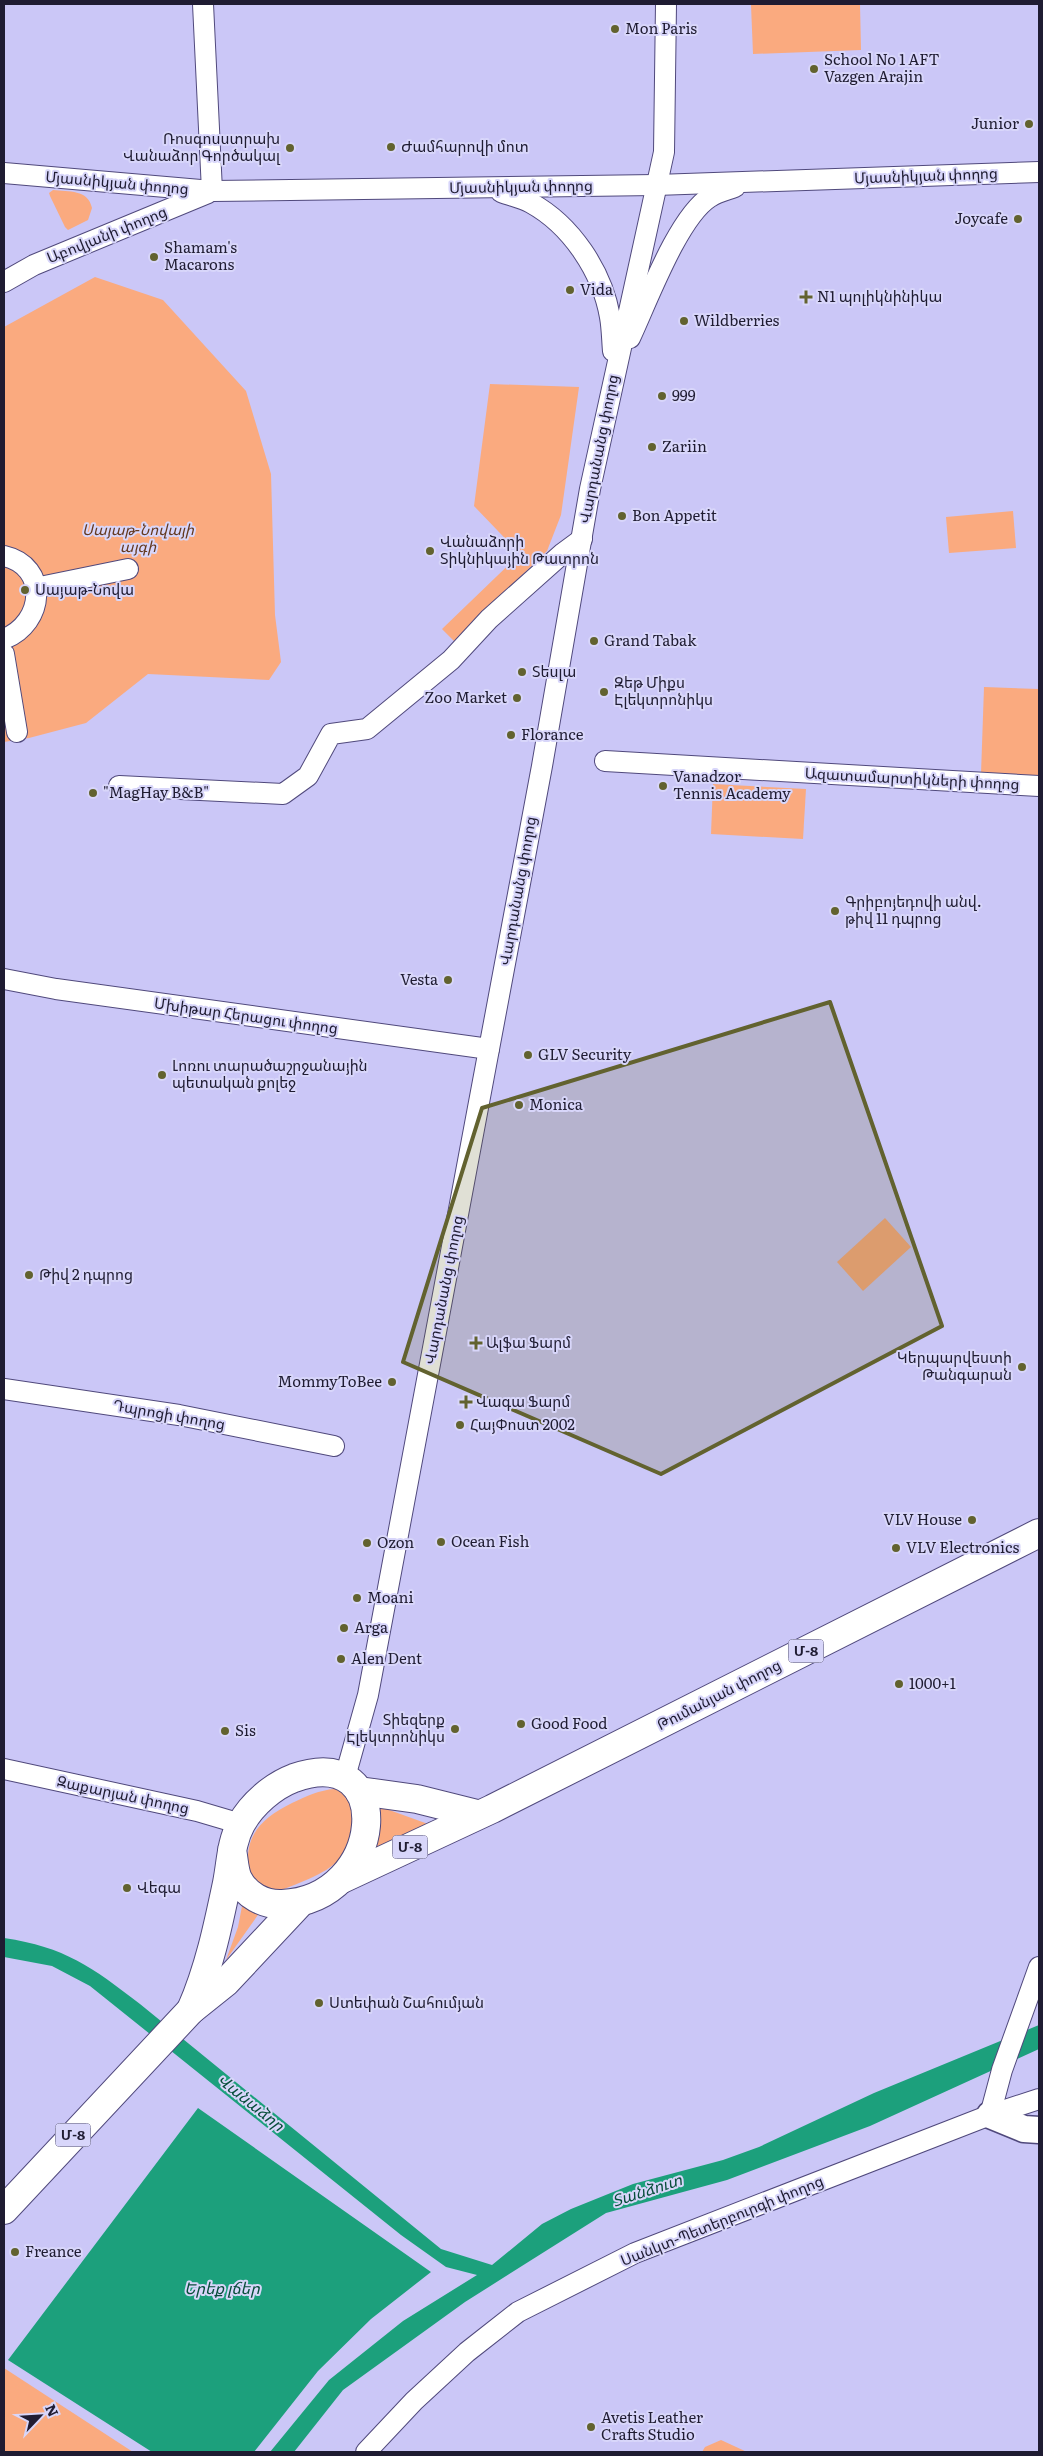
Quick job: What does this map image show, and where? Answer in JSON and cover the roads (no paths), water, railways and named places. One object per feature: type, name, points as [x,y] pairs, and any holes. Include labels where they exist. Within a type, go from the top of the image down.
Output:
[{"type":"highway","name":"Թումանյան փողոց","points":[[477,1814],[548,1781],[1039,1533]]},
{"type":"highway","points":[[352,1784],[365,1806],[365,1830],[356,1859],[342,1879],[324,1894],[300,1903],[276,1905],[261,1902],[249,1893],[238,1879],[232,1850],[241,1824],[265,1795],[284,1782],[312,1774],[477,1814]]},
{"type":"highway","name":"Մ-8","points":[[342,1879],[477,1814]]},
{"type":"highway","name":"Մ-8","points":[[191,2010],[205,1980],[220,1916],[232,1850]]},
{"type":"highway","name":"Մ-8","points":[[4,2210],[191,2010],[226,1982],[300,1903]]},
{"type":"main road","points":[[990,2115],[1024,2129],[1039,2130]]},
{"type":"street","points":[[203,4],[212,191]]},
{"type":"street","name":"Վարդանանց փողոց","points":[[352,1784],[582,539],[614,372],[664,152],[666,4]]},
{"type":"street","name":"Մյասնիկյան փողոց","points":[[4,173],[212,191],[656,185],[1039,172]]},
{"type":"street","points":[[614,372],[682,229],[699,206],[710,196],[750,182]]},
{"type":"street","points":[[488,188],[529,202],[549,215],[581,249],[601,287],[610,316],[614,372]]},
{"type":"street","name":"Աբովյանի փողոց","points":[[4,282],[34,265],[212,191]]},
{"type":"street","points":[[119,786],[283,794],[308,776],[331,734],[367,729],[451,660],[489,619],[563,553],[582,539]]},
{"type":"street","points":[[4,556],[18,562],[26,570],[35,588],[36,603],[32,615],[21,630],[4,639]]},
{"type":"street","points":[[35,588],[128,569]]},
{"type":"street","points":[[4,654],[17,732]]},
{"type":"street","name":"Ազատամարտիկների փողոց","points":[[605,761],[1039,786]]},
{"type":"street","name":"Մխիթար Հերացու փողոց","points":[[4,979],[56,989],[489,1049]]},
{"type":"street","name":"Դպրոցի փողոց","points":[[4,1390],[179,1415],[334,1446]]},
{"type":"street","name":"Զաքարյան փողոց","points":[[4,1769],[197,1811],[241,1824]]},
{"type":"street","points":[[990,2115],[1002,2070],[1039,1967]]},
{"type":"street","name":"Սանկտ-Պետերբուրգի փողոց","points":[[366,2452],[414,2401],[467,2352],[518,2312],[635,2253],[990,2115],[1039,2100]]},
{"type":"water","points":[[4,1938],[61,1953],[77,1960],[107,1979],[441,2249],[492,2265],[542,2224],[571,2209],[633,2184],[723,2160],[759,2147],[874,2093],[1039,2025],[1039,2049],[870,2126],[727,2180],[606,2213],[465,2302],[343,2390],[294,2452],[270,2452],[329,2380],[403,2321],[477,2275],[446,2267],[401,2235],[90,1986],[52,1966],[4,1957]]},
{"type":"water","name":"Երեք լճեր","points":[[198,2108],[431,2272],[371,2319],[318,2371],[254,2452],[152,2452],[8,2360]]},
{"type":"place","name":"Mon Paris","points":[[615,29]]},
{"type":"place","name":"School No 1 AFT Vazgen Arajin","points":[[814,69]]},
{"type":"place","name":"Junior","points":[[1029,124]]},
{"type":"place","name":"Ժամհարովի մոտ","points":[[391,147]]},
{"type":"place","name":"Ռոսգոսստրախ Վանաձոր Գործակալ","points":[[290,148]]},
{"type":"place","name":"Joycafe","points":[[1018,219]]},
{"type":"place","name":"Shamam's Macarons","points":[[154,257]]},
{"type":"place","name":"Vida","points":[[570,290]]},
{"type":"place","name":"N1 պոլիկնինիկա","points":[[806,297]]},
{"type":"place","name":"Wildberries","points":[[684,321]]},
{"type":"place","name":"999","points":[[662,396]]},
{"type":"place","name":"Zariin","points":[[652,447]]},
{"type":"place","name":"Bon Appetit","points":[[622,516]]},
{"type":"place","name":"Վանաձորի Տիկնիկային Թատրոն","points":[[430,551]]},
{"type":"place","name":"Սայաթ-Նովա","points":[[25,590]]},
{"type":"place","name":"Grand Tabak","points":[[594,641]]},
{"type":"place","name":"Տեսլա","points":[[522,672]]},
{"type":"place","name":"Զեթ Միքս Էլեկտրոնիկս","points":[[604,692]]},
{"type":"place","name":"Zoo Market","points":[[517,698]]},
{"type":"place","name":"Florance","points":[[511,735]]},
{"type":"place","name":"Vanadzor Tennis Academy","points":[[663,786]]},
{"type":"place","name":"\"MagHay B&B\"","points":[[93,793]]},
{"type":"place","name":"Գրիբոյեդովի անվ. թիվ 11 դպրոց","points":[[835,911]]},
{"type":"place","name":"Vesta","points":[[448,980]]},
{"type":"place","name":"GLV Security","points":[[528,1055]]},
{"type":"place","name":"Լոռու տարածաշրջանային պետական քոլեջ","points":[[162,1075]]},
{"type":"place","name":"Monica","points":[[519,1105]]},
{"type":"place","name":"Թիվ 2 դպրոց","points":[[29,1275]]},
{"type":"place","name":"Ալֆա Ֆարմ","points":[[476,1343]]},
{"type":"place","name":"Կերպարվեստի Թանգարան","points":[[1022,1367]]},
{"type":"place","name":"MommyToBee","points":[[392,1382]]},
{"type":"place","name":"Վագա Ֆարմ","points":[[466,1402]]},
{"type":"place","name":"ՀայՓոստ 2002","points":[[460,1425]]},
{"type":"place","name":"VLV House","points":[[972,1520]]},
{"type":"place","name":"Ocean Fish","points":[[441,1542]]},
{"type":"place","name":"Ozon","points":[[367,1543]]},
{"type":"place","name":"VLV Electronics","points":[[896,1548]]},
{"type":"place","name":"Moani","points":[[357,1598]]},
{"type":"place","name":"Arga","points":[[344,1628]]},
{"type":"place","name":"Alen Dent","points":[[341,1659]]},
{"type":"place","name":"1000+1","points":[[899,1684]]},
{"type":"place","name":"Good Food","points":[[521,1724]]},
{"type":"place","name":"Տիեզերք Էլեկտրոնիկս","points":[[455,1729]]},
{"type":"place","name":"Sis","points":[[225,1731]]},
{"type":"place","name":"Վեգա","points":[[127,1888]]},
{"type":"place","name":"Ստեփան Շահումյան","points":[[319,2003]]},
{"type":"place","name":"Freance","points":[[15,2252]]},
{"type":"place","name":"Avetis Leather Crafts Studio","points":[[591,2427]]},
{"type":"park label","name":"Սայաթ-Նովայի այգի","points":[[138,538]]},
{"type":"water label","name":"Վանաձոր","points":[[251,2102]]},
{"type":"water label","name":"Տանձուտ","points":[[647,2190]]}]
